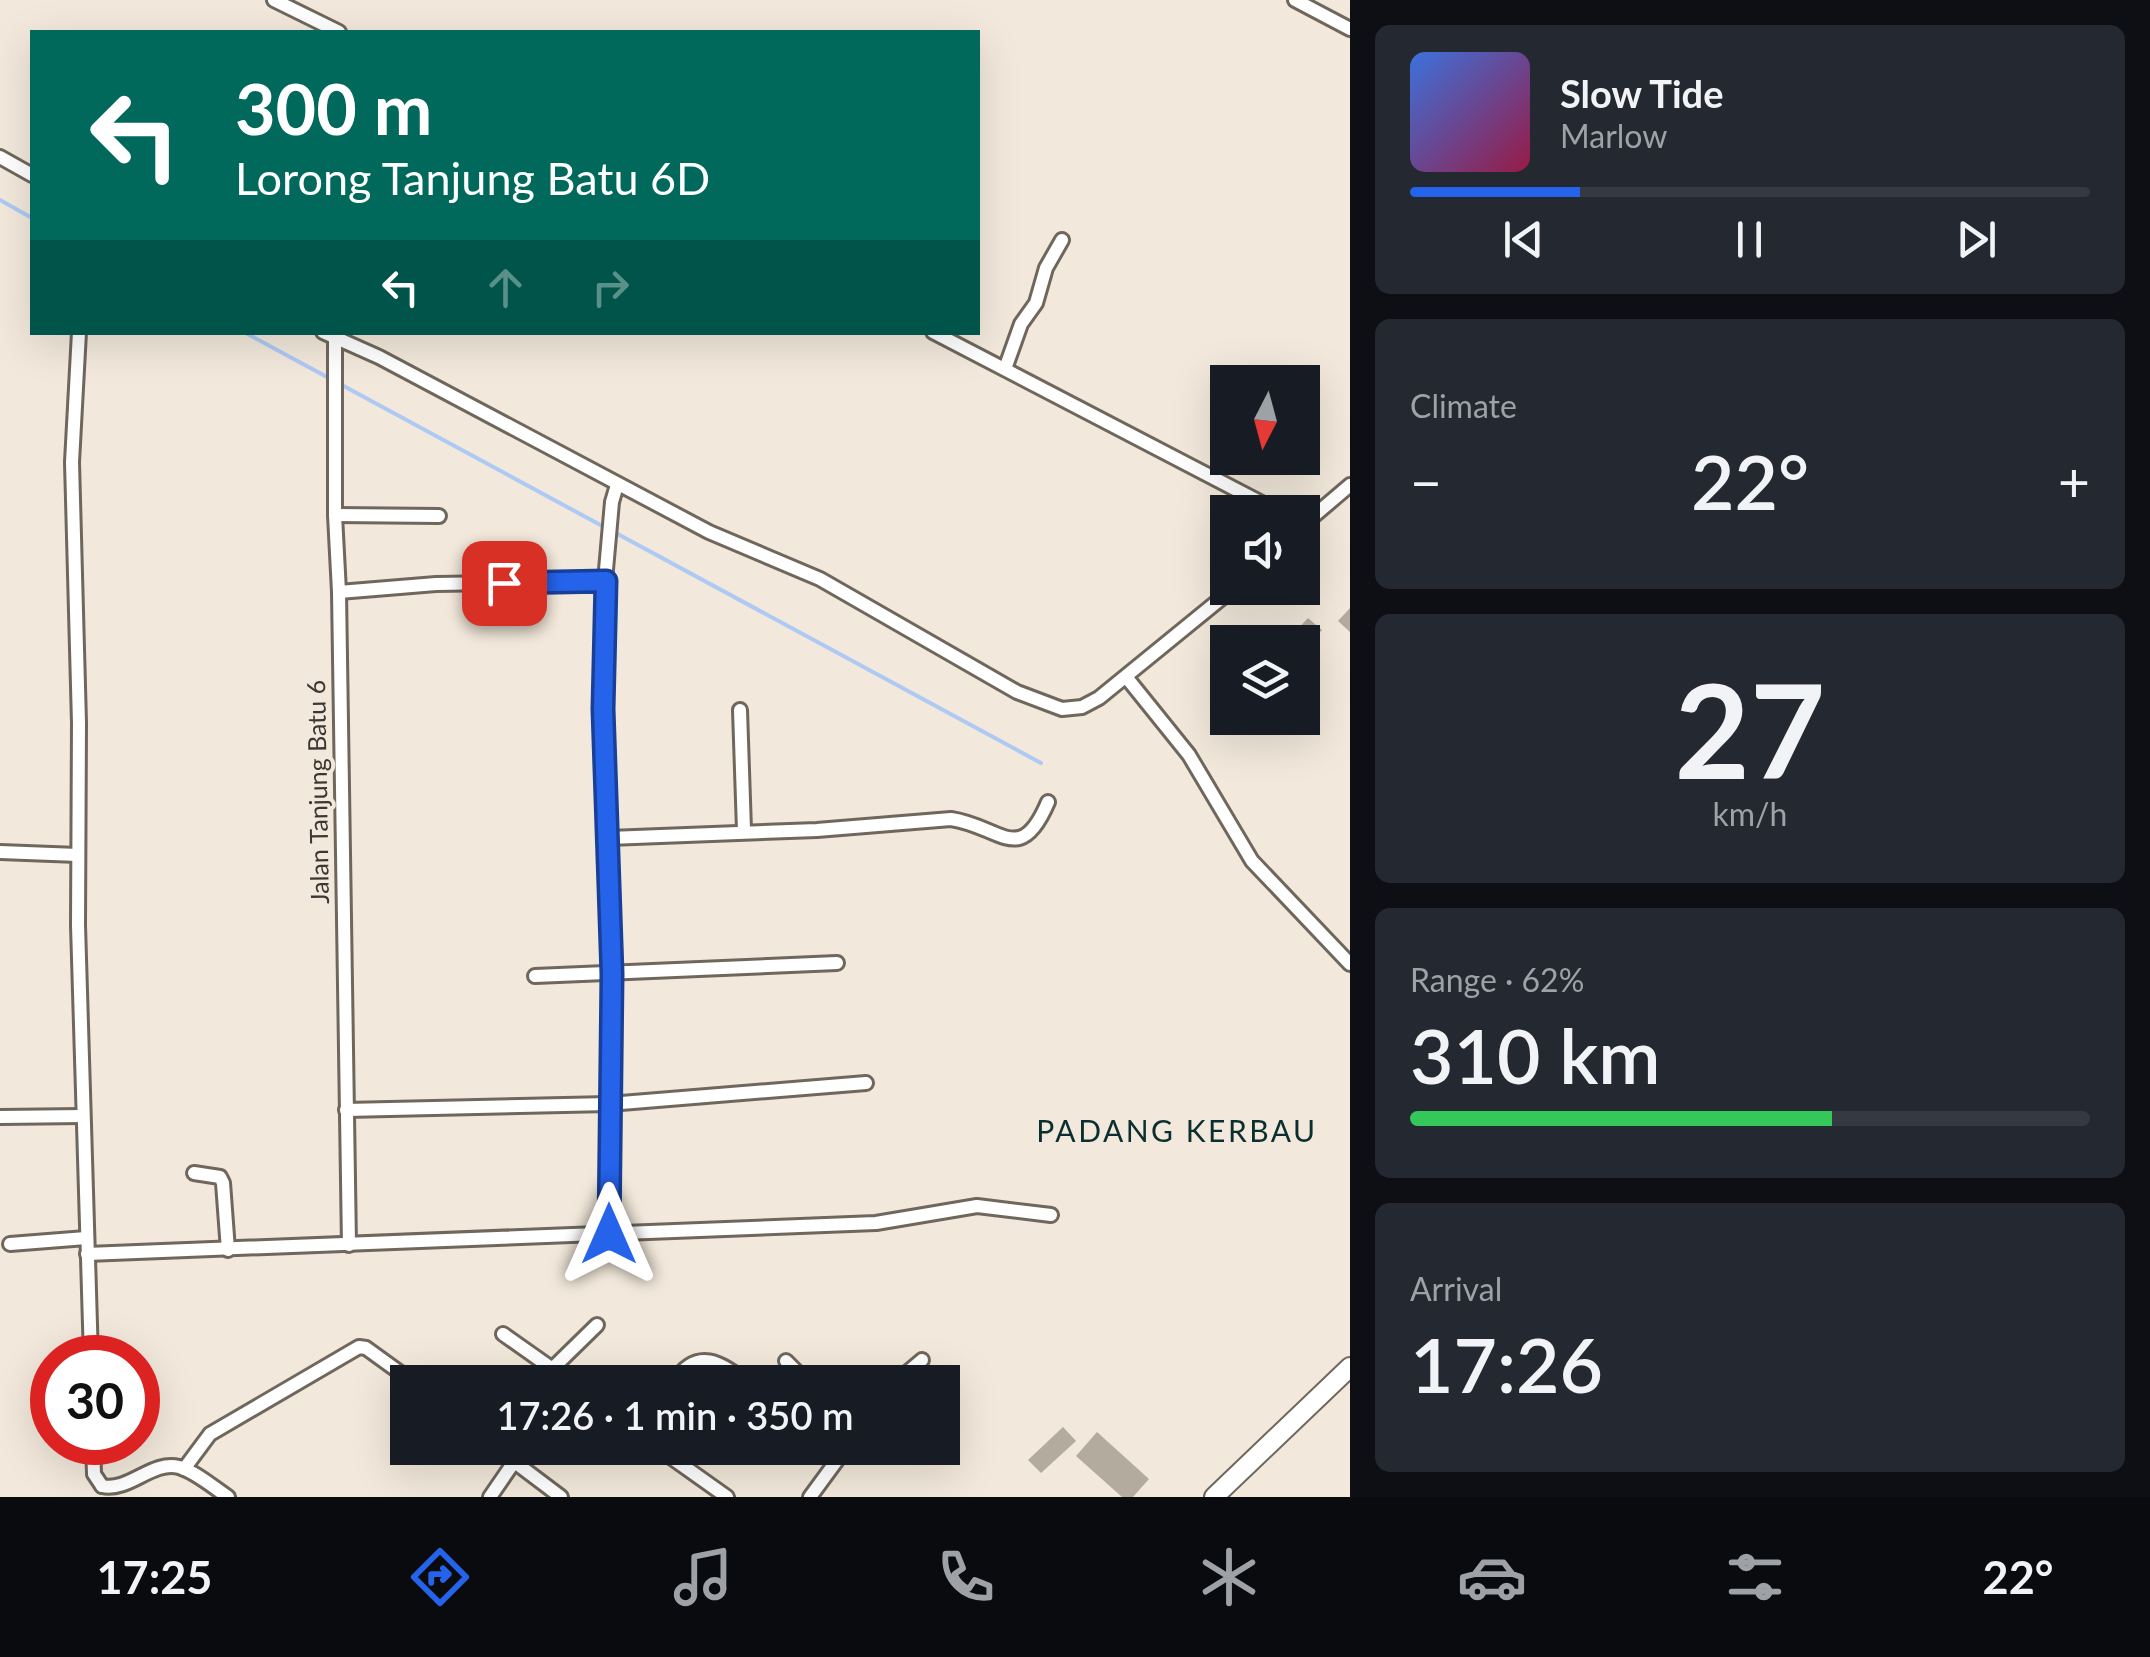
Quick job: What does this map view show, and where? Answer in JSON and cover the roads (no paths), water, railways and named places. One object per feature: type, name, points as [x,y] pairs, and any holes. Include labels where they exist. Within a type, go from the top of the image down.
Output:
[{"type":"street","points":[[274,0],[335,30]]},
{"type":"street","points":[[1295,0],[1350,30]]},
{"type":"street","points":[[0,157],[30,175]]},
{"type":"street","points":[[1009,361],[1021,324],[1036,303],[1046,268],[1062,240]]},
{"type":"street","points":[[78,335],[72,462],[89,1335]]},
{"type":"street","points":[[329,335],[379,357],[710,532],[820,579],[1039,702],[1062,709],[1082,708],[1126,678],[1214,605]]},
{"type":"street","name":"Jalan Tanjung Batu 6","points":[[329,335],[335,355],[349,1244]]},
{"type":"street","points":[[941,335],[1009,361],[1249,495]]},
{"type":"street","points":[[609,1234],[612,974],[603,709],[606,581],[612,502],[618,485]]},
{"type":"street","points":[[1320,511],[1350,485]]},
{"type":"street","points":[[335,514],[439,516]]},
{"type":"street","points":[[339,592],[436,584],[606,581]]},
{"type":"street","points":[[1126,678],[1178,740],[1252,860],[1350,964]]},
{"type":"street","points":[[740,710],[744,830]]},
{"type":"street","points":[[609,838],[951,820],[970,822],[997,836],[1014,838],[1028,836],[1038,826],[1048,802]]},
{"type":"street","points":[[0,852],[78,856]]},
{"type":"street","points":[[535,976],[837,963]]},
{"type":"street","points":[[346,1110],[609,1104],[866,1083]]},
{"type":"street","points":[[0,1117],[82,1116]]},
{"type":"street","points":[[194,1174],[220,1176],[228,1250]]},
{"type":"street","points":[[87,1254],[876,1223],[977,1206],[1051,1215]]},
{"type":"street","points":[[10,1244],[86,1238]]},
{"type":"street","points":[[556,1365],[597,1325]]},
{"type":"street","points":[[503,1334],[546,1365]]},
{"type":"street","points":[[184,1469],[210,1434],[359,1347],[390,1365]]},
{"type":"street","points":[[916,1365],[922,1360]]},
{"type":"street","points":[[696,1365],[711,1361],[724,1365]]},
{"type":"street","points":[[786,1361],[790,1365]]},
{"type":"street","points":[[1214,1497],[1350,1367]]},
{"type":"street","points":[[94,1465],[97,1492],[118,1488],[163,1467],[184,1469],[228,1497]]},
{"type":"street","points":[[490,1497],[512,1465]]},
{"type":"street","points":[[518,1465],[561,1497]]},
{"type":"street","points":[[682,1465],[726,1497]]},
{"type":"street","points":[[810,1497],[834,1465]]},
{"type":"waterway","points":[[0,200],[30,217]]},
{"type":"waterway","points":[[250,335],[606,528]]},
{"type":"waterway","points":[[614,532],[1041,763]]},
{"type":"district","name":"PADANG KERBAU","points":[[1177,1132]]}]
